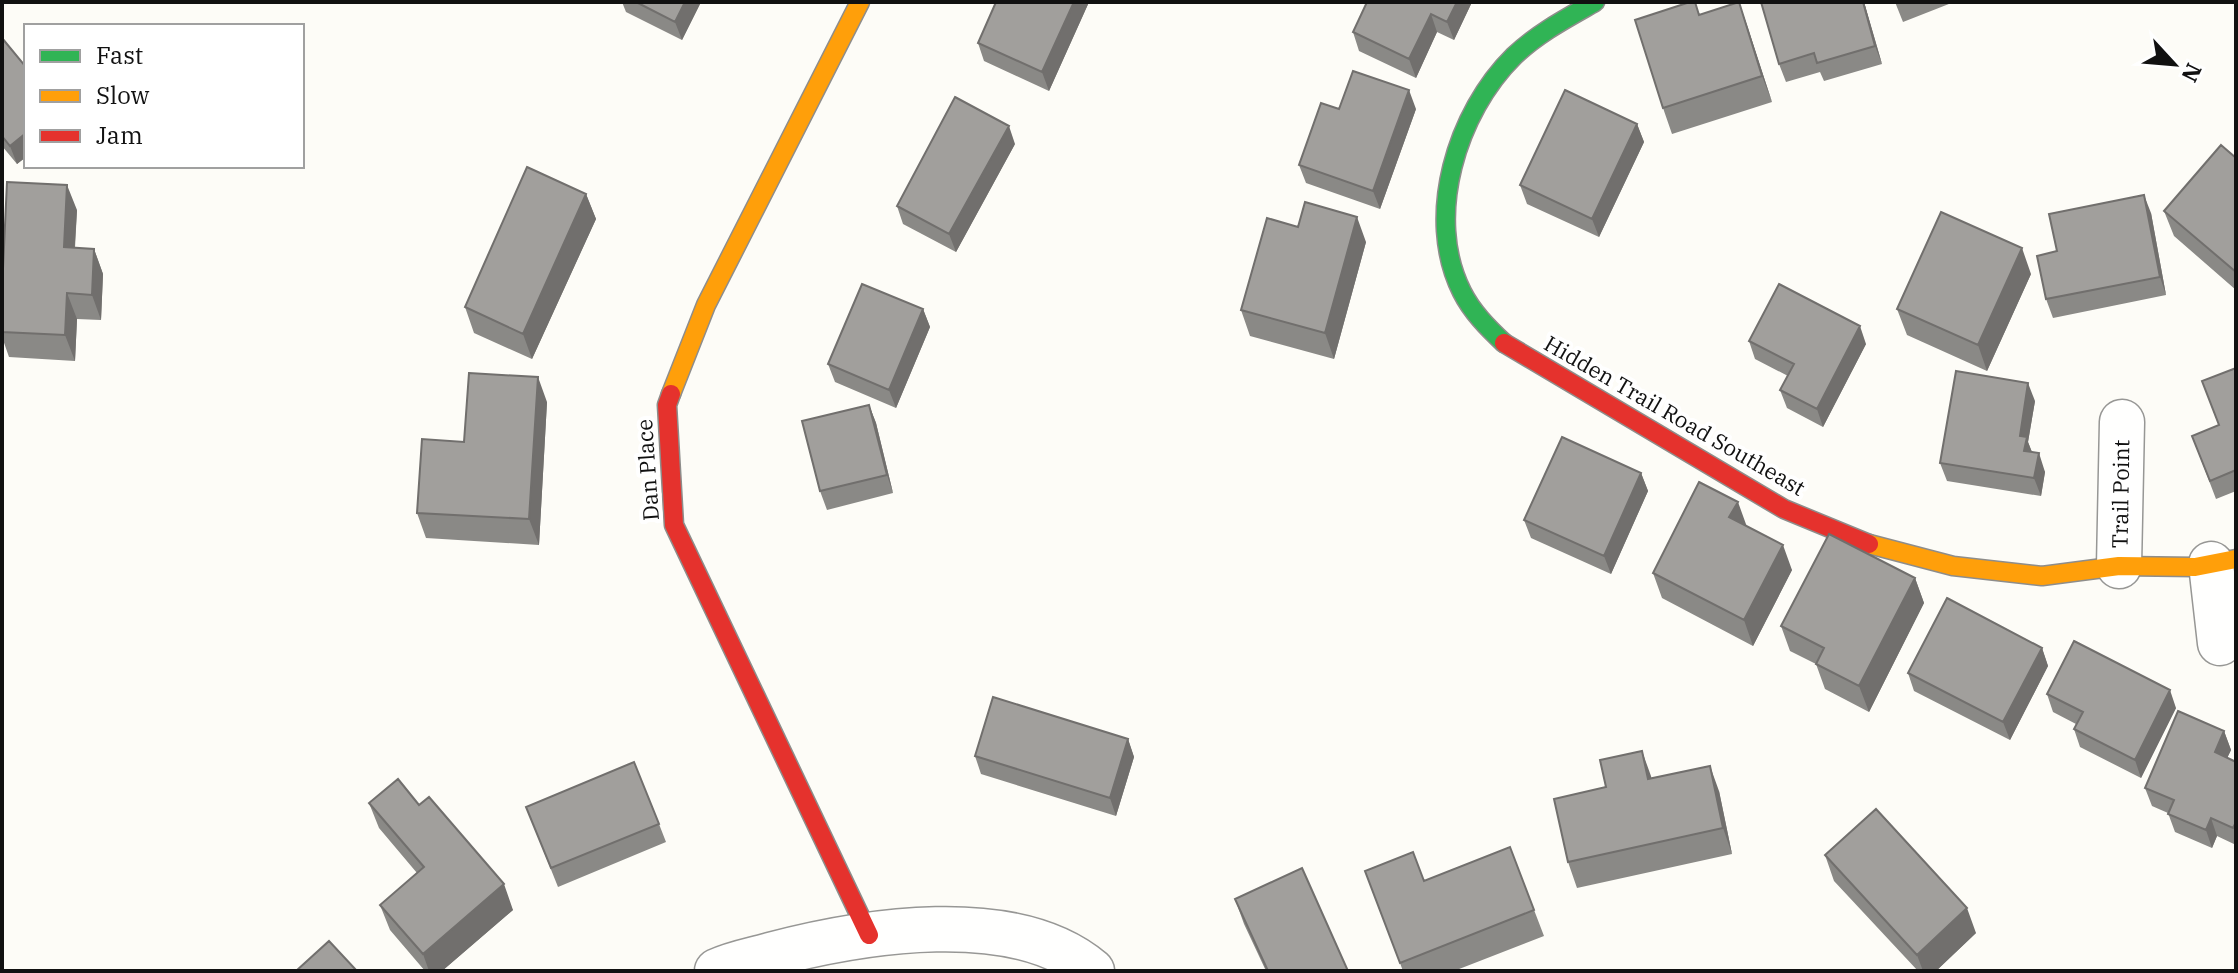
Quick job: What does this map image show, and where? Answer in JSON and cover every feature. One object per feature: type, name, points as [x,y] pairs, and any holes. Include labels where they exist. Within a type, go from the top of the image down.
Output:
[{"type":"street","name":"Dan Place","points":[[860,2],[706,305],[667,405],[674,525],[869,935]]},
{"type":"street","name":"Hidden Trail Road Southeast","points":[[1595,2],[1542,33],[1506,65],[1475,108],[1454,157],[1446,205],[1447,247],[1458,285],[1479,319],[1507,346],[1784,509],[1867,543],[1953,566],[2042,576],[2119,566],[2195,567],[2224,561]]},
{"type":"street","name":"Trail Point","points":[[2119,566],[2122,422]]},
{"type":"street","points":[[2220,643],[2224,561]]},
{"type":"street","points":[[717,971],[809,945],[869,935],[939,930],[988,931],[1028,938],[1075,957],[1092,971]]},
{"type":"building","points":[[636,2],[685,2],[675,22]]},
{"type":"building","points":[[996,2],[1074,2],[1042,72],[978,43]]},
{"type":"building","points":[[1367,2],[1457,2],[1447,22],[1431,14],[1409,59],[1353,32]]},
{"type":"building","points":[[1695,2],[1699,15],[1739,2],[1762,76],[1663,108],[1635,20]]},
{"type":"building","points":[[1761,2],[1863,2],[1875,46],[1817,63],[1814,53],[1779,64]]},
{"type":"building","points":[[2,38],[24,65],[24,135],[10,146],[2,136]]},
{"type":"building","points":[[1353,71],[1409,90],[1373,191],[1299,165],[1321,103],[1339,109]]},
{"type":"building","points":[[1565,90],[1637,124],[1592,219],[1520,185]]},
{"type":"building","points":[[955,97],[1009,126],[949,234],[897,206]]},
{"type":"building","points":[[2221,145],[2236,158],[2236,272],[2164,211]]},
{"type":"building","points":[[527,167],[586,194],[523,334],[465,307]]},
{"type":"building","points":[[7,182],[67,185],[64,247],[94,249],[92,295],[67,293],[65,335],[2,332]]},
{"type":"building","points":[[2144,195],[2160,277],[2046,299],[2037,256],[2057,251],[2049,214]]},
{"type":"building","points":[[1305,202],[1357,217],[1325,333],[1241,310],[1267,218],[1298,227]]},
{"type":"building","points":[[1941,212],[2022,248],[1978,345],[1897,309]]},
{"type":"building","points":[[862,284],[923,309],[889,390],[828,364]]},
{"type":"building","points":[[1779,284],[1860,326],[1817,409],[1780,390],[1794,364],[1749,341]]},
{"type":"building","points":[[2236,368],[2236,470],[2210,481],[2192,436],[2219,425],[2202,381]]},
{"type":"building","points":[[1956,371],[2028,383],[2020,436],[2027,437],[2024,451],[2039,453],[2034,478],[1940,463]]},
{"type":"building","points":[[469,373],[538,377],[529,519],[417,513],[422,439],[464,442]]},
{"type":"building","points":[[869,405],[887,475],[820,491],[802,421]]},
{"type":"building","points":[[1562,437],[1641,473],[1604,556],[1524,520]]},
{"type":"building","points":[[1699,482],[1738,502],[1729,517],[1783,545],[1744,620],[1653,573]]},
{"type":"building","points":[[1829,534],[1915,578],[1859,686],[1816,664],[1824,648],[1781,626]]},
{"type":"building","points":[[1947,598],[2042,648],[2003,722],[1908,673]]},
{"type":"building","points":[[2074,641],[2170,690],[2135,760],[2074,729],[2083,712],[2047,694]]},
{"type":"building","points":[[993,697],[1128,739],[1110,798],[975,756]]},
{"type":"building","points":[[2178,711],[2224,731],[2215,752],[2236,762],[2236,822],[2233,828],[2211,818],[2206,830],[2168,814],[2174,800],[2145,788]]},
{"type":"building","points":[[1642,751],[1648,779],[1710,766],[1723,828],[1568,862],[1554,799],[1606,787],[1600,760]]},
{"type":"building","points":[[634,762],[659,824],[551,868],[526,807]]},
{"type":"building","points":[[398,779],[419,805],[429,797],[504,884],[423,954],[380,905],[424,867],[369,803]]},
{"type":"building","points":[[1876,809],[1967,908],[1917,955],[1825,855]]},
{"type":"building","points":[[1510,847],[1534,910],[1400,963],[1365,871],[1413,852],[1424,881]]},
{"type":"building","points":[[1302,868],[1348,971],[1268,971],[1235,899]]},
{"type":"building","points":[[329,941],[357,971],[296,971]]},
{"type":"traffic: fast","points":[[1504,343],[1471,306],[1451,263],[1446,231],[1452,167],[1476,106],[1494,79],[1533,40],[1595,2]]},
{"type":"traffic: slow","points":[[671,394],[706,305],[860,2]]},
{"type":"traffic: slow","points":[[1869,544],[1953,566],[2042,576],[2119,566],[2195,567],[2236,559]]},
{"type":"traffic: jam","points":[[1504,343],[1784,509],[1869,544]]},
{"type":"traffic: jam","points":[[671,394],[667,405],[674,525],[869,935]]}]
